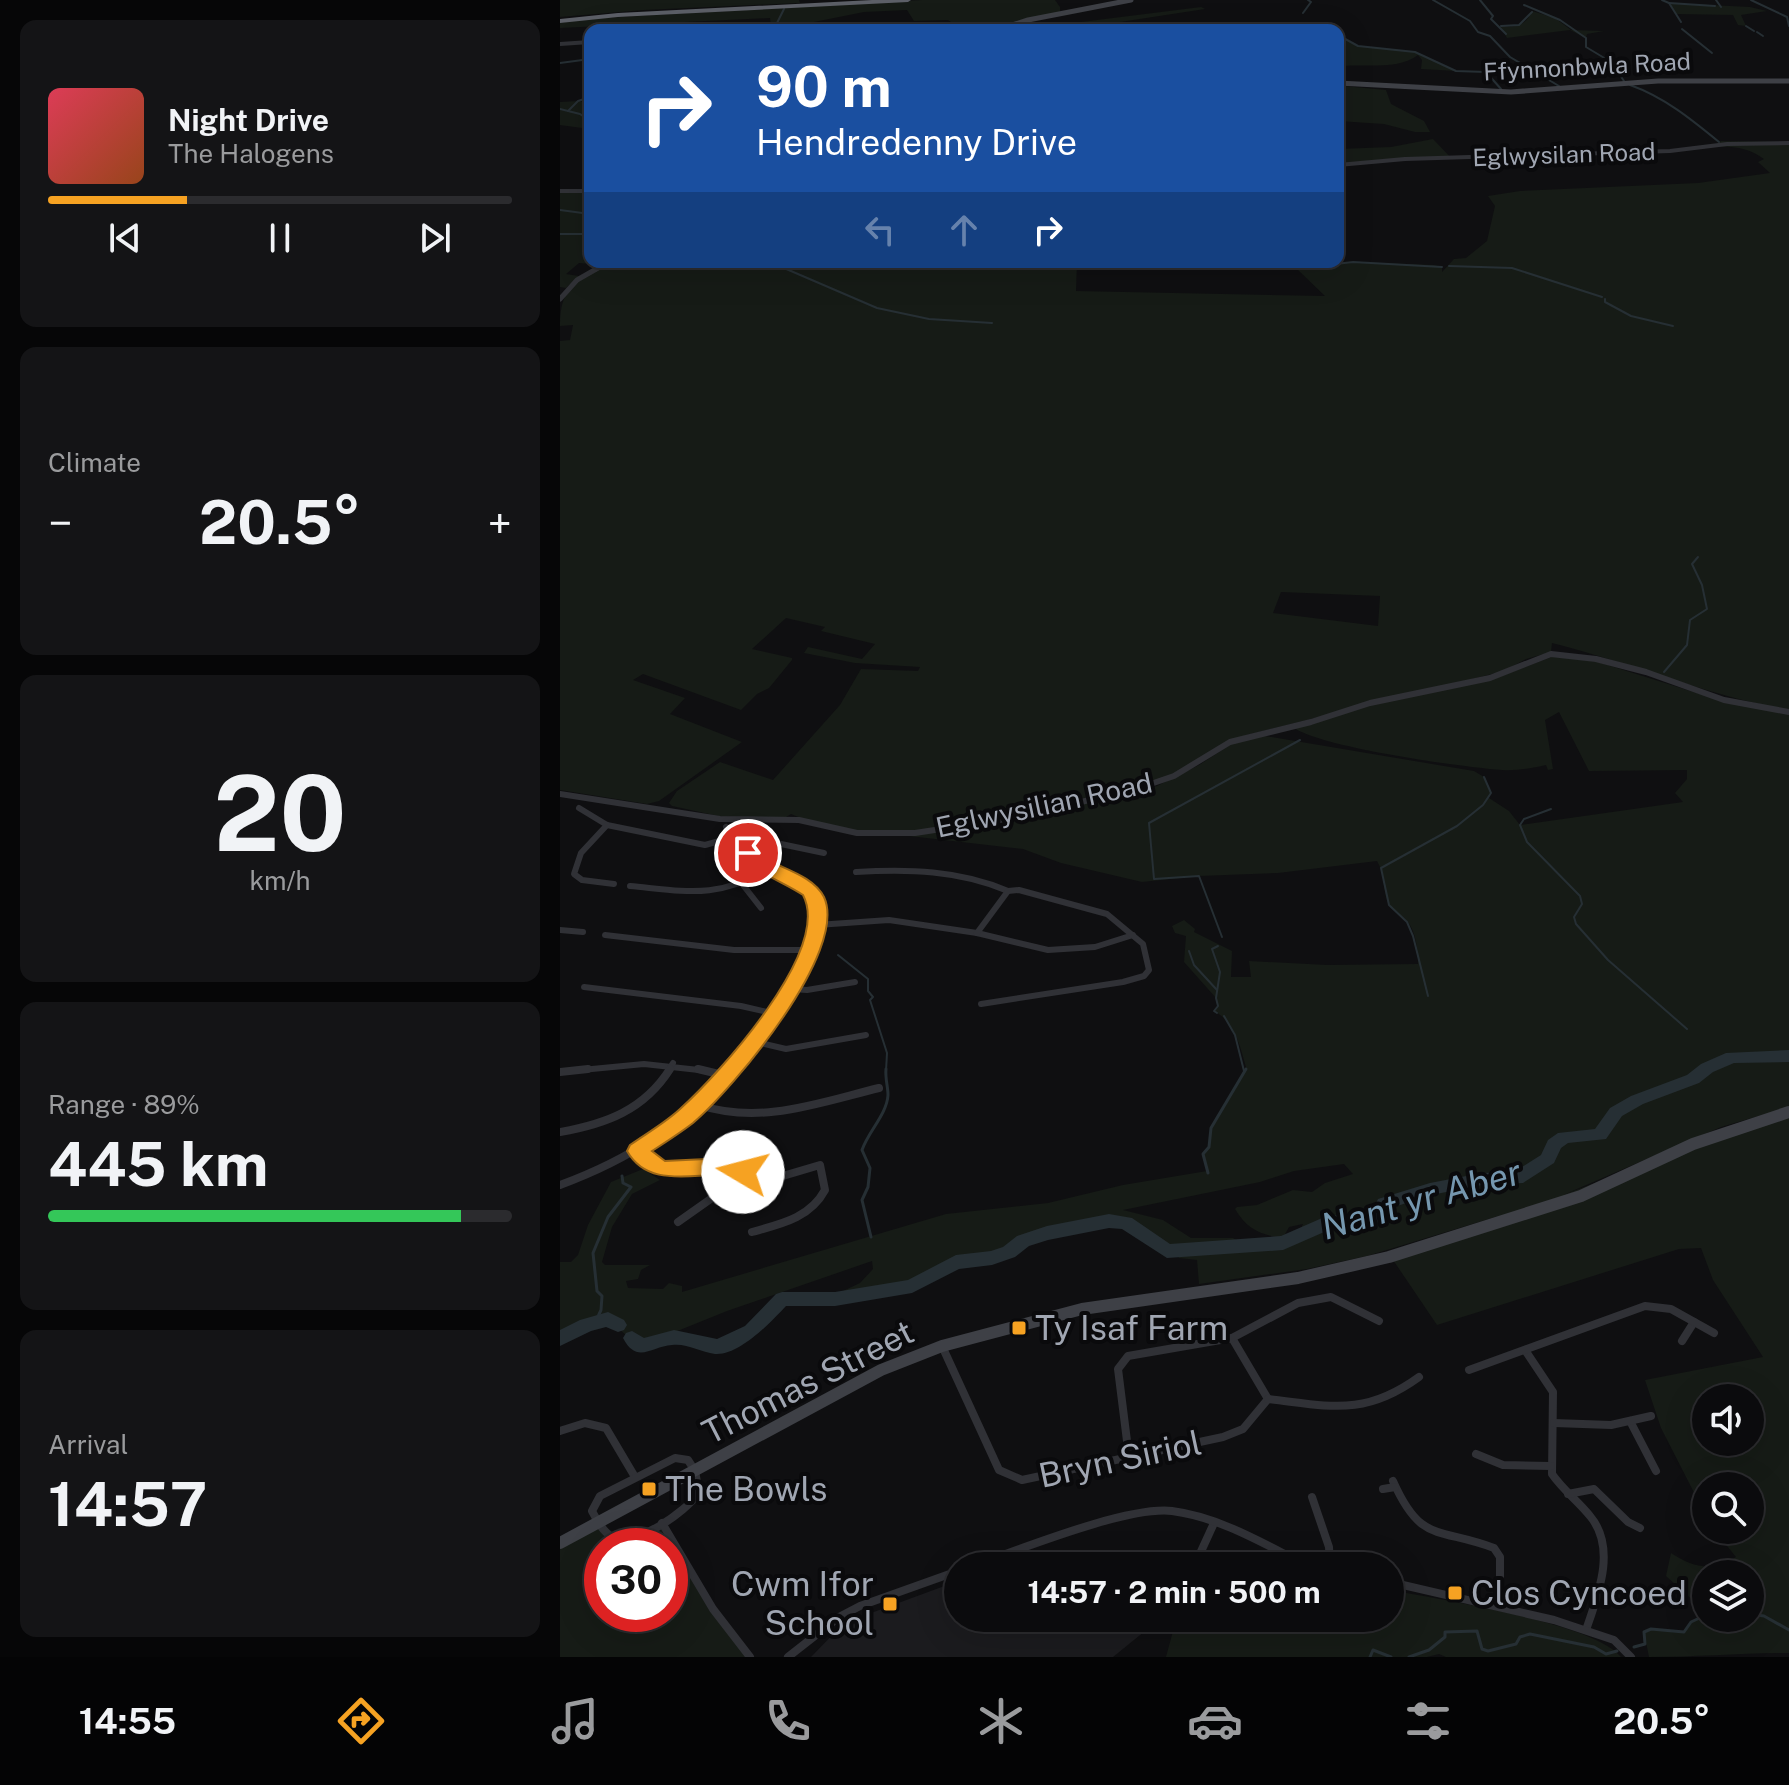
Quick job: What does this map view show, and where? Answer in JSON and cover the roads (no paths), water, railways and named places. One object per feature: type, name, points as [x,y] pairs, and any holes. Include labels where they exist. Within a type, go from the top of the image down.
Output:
[{"type":"highway","points":[[560,20],[643,11],[878,0]]},
{"type":"highway","points":[[560,20],[908,0]]},
{"type":"street","points":[[1015,24],[1131,0]]},
{"type":"street","points":[[560,44],[584,42]]},
{"type":"street","name":"Ffynnonbwla Road","points":[[1344,83],[1511,92],[1671,81],[1789,81]]},
{"type":"street","name":"Eglwysilan Road","points":[[1344,164],[1383,160],[1670,151],[1727,144],[1789,143]]},
{"type":"street","points":[[560,191],[584,191]]},
{"type":"street","points":[[560,299],[577,280],[598,268]]},
{"type":"street","name":"Eglwysilian Road","points":[[560,794],[720,819],[799,820],[842,830],[886,835],[915,833],[1007,819],[1133,790],[1174,776],[1230,742],[1311,722],[1370,703],[1490,678],[1551,654],[1596,659],[1646,672],[1724,700],[1789,712]]},
{"type":"street","points":[[579,808],[607,825],[705,845],[734,837]]},
{"type":"street","points":[[607,825],[585,849],[573,869],[582,880],[614,884]]},
{"type":"street","points":[[560,1185],[638,1151],[699,1105],[756,1042],[792,989],[809,950],[817,925],[818,909],[810,891],[748,853],[726,827]]},
{"type":"street","points":[[748,853],[781,844],[824,853]]},
{"type":"street","points":[[630,886],[712,892],[743,885],[768,868]]},
{"type":"street","points":[[856,872],[887,870],[981,881],[1008,891],[1019,890],[1107,914],[1143,944],[1147,956],[1149,970],[1144,976],[981,1004]]},
{"type":"street","points":[[743,885],[761,908]]},
{"type":"street","points":[[977,933],[1008,891]]},
{"type":"street","points":[[817,925],[881,920],[977,933],[1022,945],[1062,951],[1095,947],[1133,935]]},
{"type":"street","points":[[560,938],[562,930],[583,932]]},
{"type":"street","points":[[605,935],[734,950],[809,950]]},
{"type":"street","points":[[792,989],[807,990],[855,982]]},
{"type":"street","points":[[584,987],[741,1006],[776,1014]]},
{"type":"street","points":[[756,1042],[786,1049],[866,1035]]},
{"type":"street","points":[[560,1072],[627,1063],[673,1063],[727,1076]]},
{"type":"street","points":[[560,1132],[606,1123],[636,1109],[660,1086],[673,1063]]},
{"type":"street","points":[[699,1105],[724,1114],[751,1116],[879,1088]]},
{"type":"street","name":"Thomas Street","points":[[560,1543],[881,1370],[942,1346],[1082,1309],[1286,1280],[1376,1261],[1581,1196],[1693,1144],[1789,1112]]},
{"type":"street","points":[[638,1151],[653,1165],[665,1169],[733,1168],[743,1172],[752,1185]]},
{"type":"street","points":[[678,1222],[712,1198],[820,1165],[826,1183],[819,1202],[804,1214],[783,1224],[752,1232]]},
{"type":"street","points":[[1129,1457],[1121,1410],[1120,1362],[1138,1353],[1232,1338],[1298,1303],[1331,1297],[1379,1321]]},
{"type":"street","points":[[1469,1370],[1645,1306],[1664,1307],[1714,1333]]},
{"type":"street","points":[[1682,1341],[1694,1322]]},
{"type":"street","points":[[1232,1338],[1268,1399],[1305,1406],[1347,1406],[1382,1400],[1419,1377]]},
{"type":"street","name":"Bryn Siriol","points":[[942,1346],[999,1470],[1007,1476],[1031,1480],[1236,1433],[1252,1420],[1268,1399]]},
{"type":"street","points":[[1525,1350],[1553,1392],[1551,1466],[1557,1483],[1593,1521],[1604,1542],[1597,1598],[1586,1630]]},
{"type":"street","points":[[1554,1423],[1601,1425],[1651,1416]]},
{"type":"street","points":[[1630,1421],[1656,1471]]},
{"type":"street","points":[[560,1431],[585,1423],[606,1428],[635,1477]]},
{"type":"street","points":[[1476,1454],[1506,1467],[1551,1466]]},
{"type":"street","points":[[675,1458],[688,1460],[695,1471],[699,1493],[696,1499],[689,1507],[639,1536],[624,1539],[606,1533],[592,1511],[600,1496],[675,1458]]},
{"type":"street","points":[[1383,1489],[1394,1484],[1409,1517],[1423,1529],[1494,1548],[1500,1557],[1500,1607]]},
{"type":"street","points":[[1568,1494],[1594,1489],[1628,1522],[1640,1528]]},
{"type":"street","points":[[1312,1497],[1329,1552]]},
{"type":"street","points":[[1015,1552],[1121,1517],[1171,1511],[1234,1529],[1280,1552]]},
{"type":"street","points":[[662,1523],[702,1593],[730,1635],[750,1657]]},
{"type":"street","points":[[1201,1552],[1214,1523]]},
{"type":"street","points":[[788,1657],[839,1617],[860,1606],[944,1576]]},
{"type":"street","points":[[1404,1585],[1586,1630],[1614,1640],[1631,1657]]},
{"type":"waterway","points":[[1303,13],[1311,2],[1308,0]]},
{"type":"waterway","points":[[1433,0],[1470,21],[1478,32],[1490,36],[1510,57],[1559,86]]},
{"type":"waterway","points":[[1480,0],[1493,16],[1491,19],[1506,34]]},
{"type":"waterway","points":[[1662,0],[1669,3]]},
{"type":"waterway","points":[[1716,0],[1721,7]]},
{"type":"waterway","points":[[1751,0],[1787,17],[1789,26]]},
{"type":"waterway","points":[[1669,3],[1715,6]]},
{"type":"waterway","points":[[1669,3],[1681,22]]},
{"type":"waterway","points":[[1524,5],[1560,20],[1586,38],[1586,47],[1611,62],[1624,81]]},
{"type":"waterway","points":[[776,24],[784,9]]},
{"type":"waterway","points":[[1501,26],[1519,25],[1532,12]]},
{"type":"waterway","points":[[1746,26],[1754,31]]},
{"type":"waterway","points":[[1682,29],[1712,53]]},
{"type":"waterway","points":[[1757,32],[1763,36]]},
{"type":"waterway","points":[[1344,38],[1358,46],[1415,52],[1456,71],[1486,72],[1501,89]]},
{"type":"waterway","points":[[560,63],[584,60]]},
{"type":"waterway","points":[[1537,72],[1604,70]]},
{"type":"waterway","points":[[1630,85],[1666,102],[1719,142]]},
{"type":"waterway","points":[[568,111],[584,99]]},
{"type":"waterway","points":[[560,109],[568,111]]},
{"type":"waterway","points":[[568,111],[584,117]]},
{"type":"waterway","points":[[560,210],[584,213]]},
{"type":"waterway","points":[[560,234],[584,234]]},
{"type":"waterway","points":[[1344,263],[1442,267]]},
{"type":"waterway","points":[[1449,266],[1512,268],[1602,297]]},
{"type":"waterway","points":[[784,268],[877,308],[929,319],[992,323]]},
{"type":"waterway","points":[[1605,299],[1605,302],[1631,316],[1673,326]]},
{"type":"waterway","points":[[1664,672],[1687,645],[1690,620],[1707,609],[1702,585],[1692,564],[1698,557]]},
{"type":"waterway","points":[[1222,937],[1199,876],[1154,879],[1149,823],[1300,740]]},
{"type":"waterway","points":[[1428,996],[1413,936],[1407,922],[1389,905],[1381,868],[1457,826],[1483,805],[1491,793],[1484,777]]},
{"type":"waterway","points":[[1551,809],[1524,819],[1520,825],[1527,842],[1580,896],[1582,904],[1574,917],[1576,924],[1608,960],[1687,1029]]},
{"type":"waterway","points":[[1217,1013],[1214,1011],[1218,1006],[1216,998],[1220,972],[1212,949],[1218,946]]},
{"type":"waterway","points":[[1189,951],[1194,965],[1217,990]]},
{"type":"waterway","points":[[838,955],[868,979],[868,991],[873,997],[870,1000],[887,1053],[886,1071]]},
{"type":"waterway","points":[[1224,1016],[1235,1035],[1244,1071]]},
{"type":"waterway","name":"Nant yr Aber","points":[[632,1338],[644,1346],[674,1337],[719,1347],[751,1331],[782,1299],[835,1299],[912,1286],[956,1262],[992,1258],[1009,1252],[1023,1241],[1047,1233],[1109,1221],[1126,1223],[1167,1251],[1283,1243],[1329,1222],[1359,1223],[1380,1214],[1384,1204],[1430,1189],[1482,1179],[1517,1178],[1548,1159],[1554,1144],[1564,1137],[1600,1135],[1616,1112],[1637,1100],[1693,1079],[1707,1068],[1732,1057],[1789,1056]]},
{"type":"waterway","points":[[1208,1173],[1203,1154],[1209,1147],[1211,1128],[1246,1069]]},
{"type":"waterway","points":[[871,1237],[862,1200],[868,1187],[870,1168],[862,1150],[887,1102],[886,1071]]},
{"type":"waterway","points":[[595,1323],[601,1310],[602,1296],[597,1291],[593,1253],[608,1217],[631,1187],[623,1183],[622,1176]]},
{"type":"waterway","name":"Nant yr Aber","points":[[560,1339],[586,1325],[608,1319],[618,1325]]},
{"type":"waterway","points":[[1764,1616],[1789,1630]]},
{"type":"waterway","points":[[1634,1647],[1645,1644],[1644,1632],[1651,1629],[1684,1632],[1692,1622]]},
{"type":"waterway","points":[[1409,1657],[1429,1650],[1445,1637],[1445,1632],[1477,1631],[1482,1649],[1488,1651],[1516,1644],[1520,1637],[1530,1634],[1594,1647],[1606,1654],[1617,1651]]},
{"type":"waterway","points":[[1370,1657],[1373,1650],[1391,1657]]},
{"type":"place","name":"Ty Isaf Farm","points":[[1019,1328]]},
{"type":"place","name":"The Bowls","points":[[649,1489]]},
{"type":"place","name":"Clos Cyncoed","points":[[1455,1593]]},
{"type":"place","name":"Cwm Ifor School","points":[[890,1604]]}]
